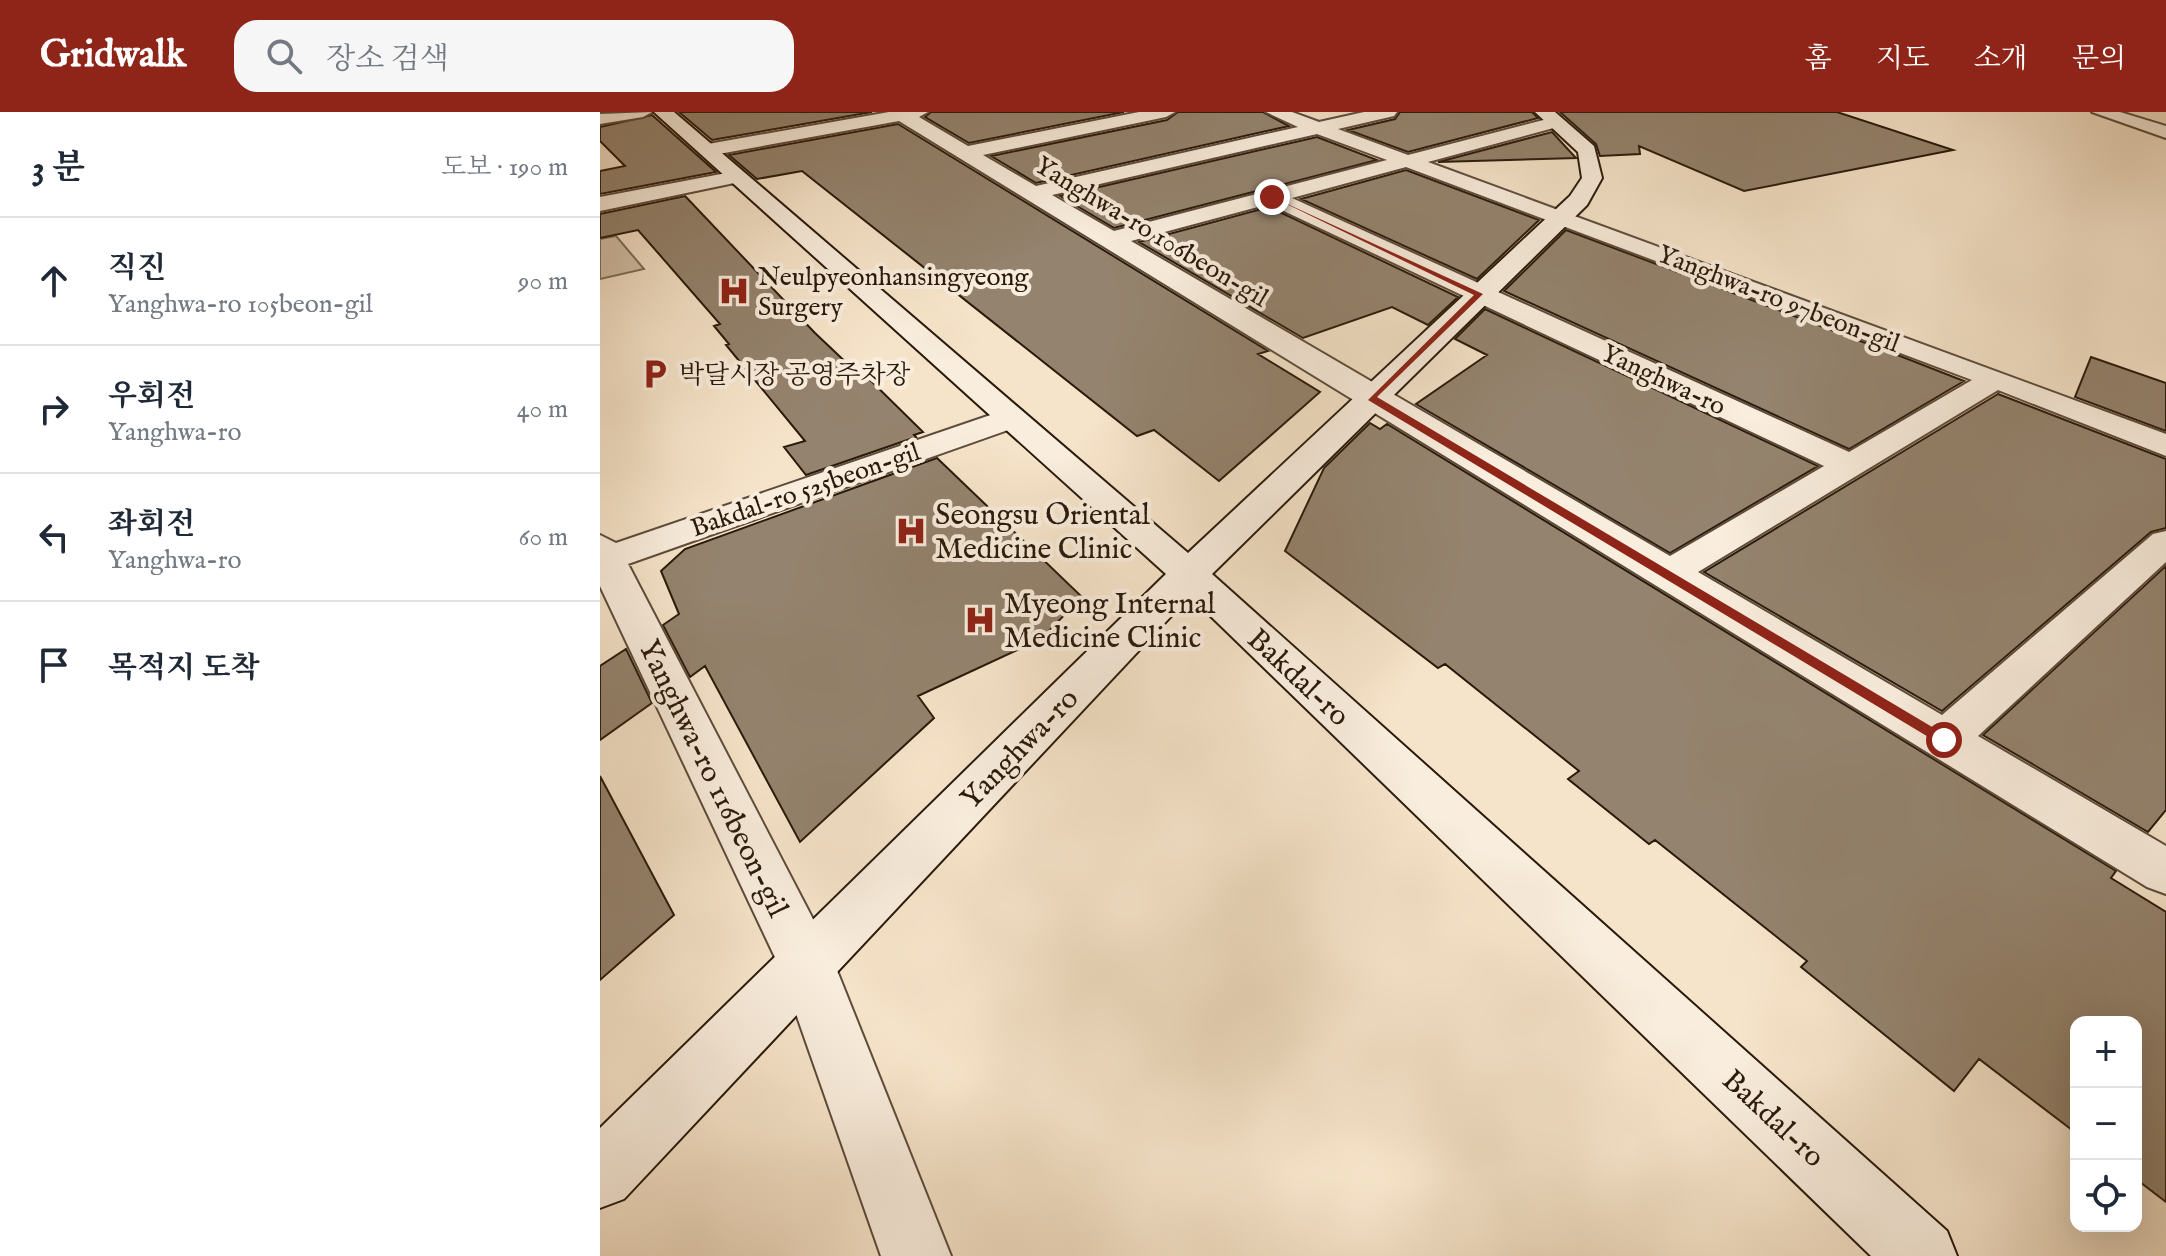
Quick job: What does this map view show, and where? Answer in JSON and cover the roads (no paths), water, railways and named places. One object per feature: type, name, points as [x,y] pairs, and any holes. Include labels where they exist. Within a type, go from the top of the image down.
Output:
[{"type":"street","points":[[600,119],[643,112]]},
{"type":"street","name":"Bakdal-ro","points":[[663,112],[1189,574],[1922,1256]]},
{"type":"street","points":[[964,153],[1166,112]]},
{"type":"street","name":"Yanghwa-ro 97beon-gil","points":[[1275,112],[1562,216],[2166,446]]},
{"type":"street","points":[[1032,193],[1388,112]]},
{"type":"street","points":[[2101,112],[2166,132]]},
{"type":"street","points":[[600,204],[723,164],[910,114]]},
{"type":"street","name":"Yanghwa-ro 106beon-gil","points":[[910,114],[964,153],[1108,240],[2166,872]]},
{"type":"street","points":[[1108,240],[1408,161],[1550,117]]},
{"type":"street","name":"Yanghwa-ro","points":[[600,1175],[1189,574],[1579,200],[1592,178],[1587,150],[1550,117]]},
{"type":"street","name":"Yanghwa-ro","points":[[1272,197],[1849,465]]},
{"type":"street","points":[[1669,573],[1996,379]]},
{"type":"street","name":"Bakdal-ro 525beon-gil","points":[[602,555],[1011,418]]},
{"type":"street","points":[[1944,740],[2166,542]]},
{"type":"street","name":"Yanghwa-ro 116beon-gil","points":[[602,555],[808,966],[916,1256]]},
{"type":"place","name":"Neulpyeonhansingyeong Surgery","points":[[734,291]]},
{"type":"place","name":"박달시장 공영주차장","points":[[655,374]]},
{"type":"place","name":"Seongsu Oriental Medicine Clinic","points":[[911,531]]},
{"type":"place","name":"Myeong Internal Medicine Clinic","points":[[980,620]]}]
